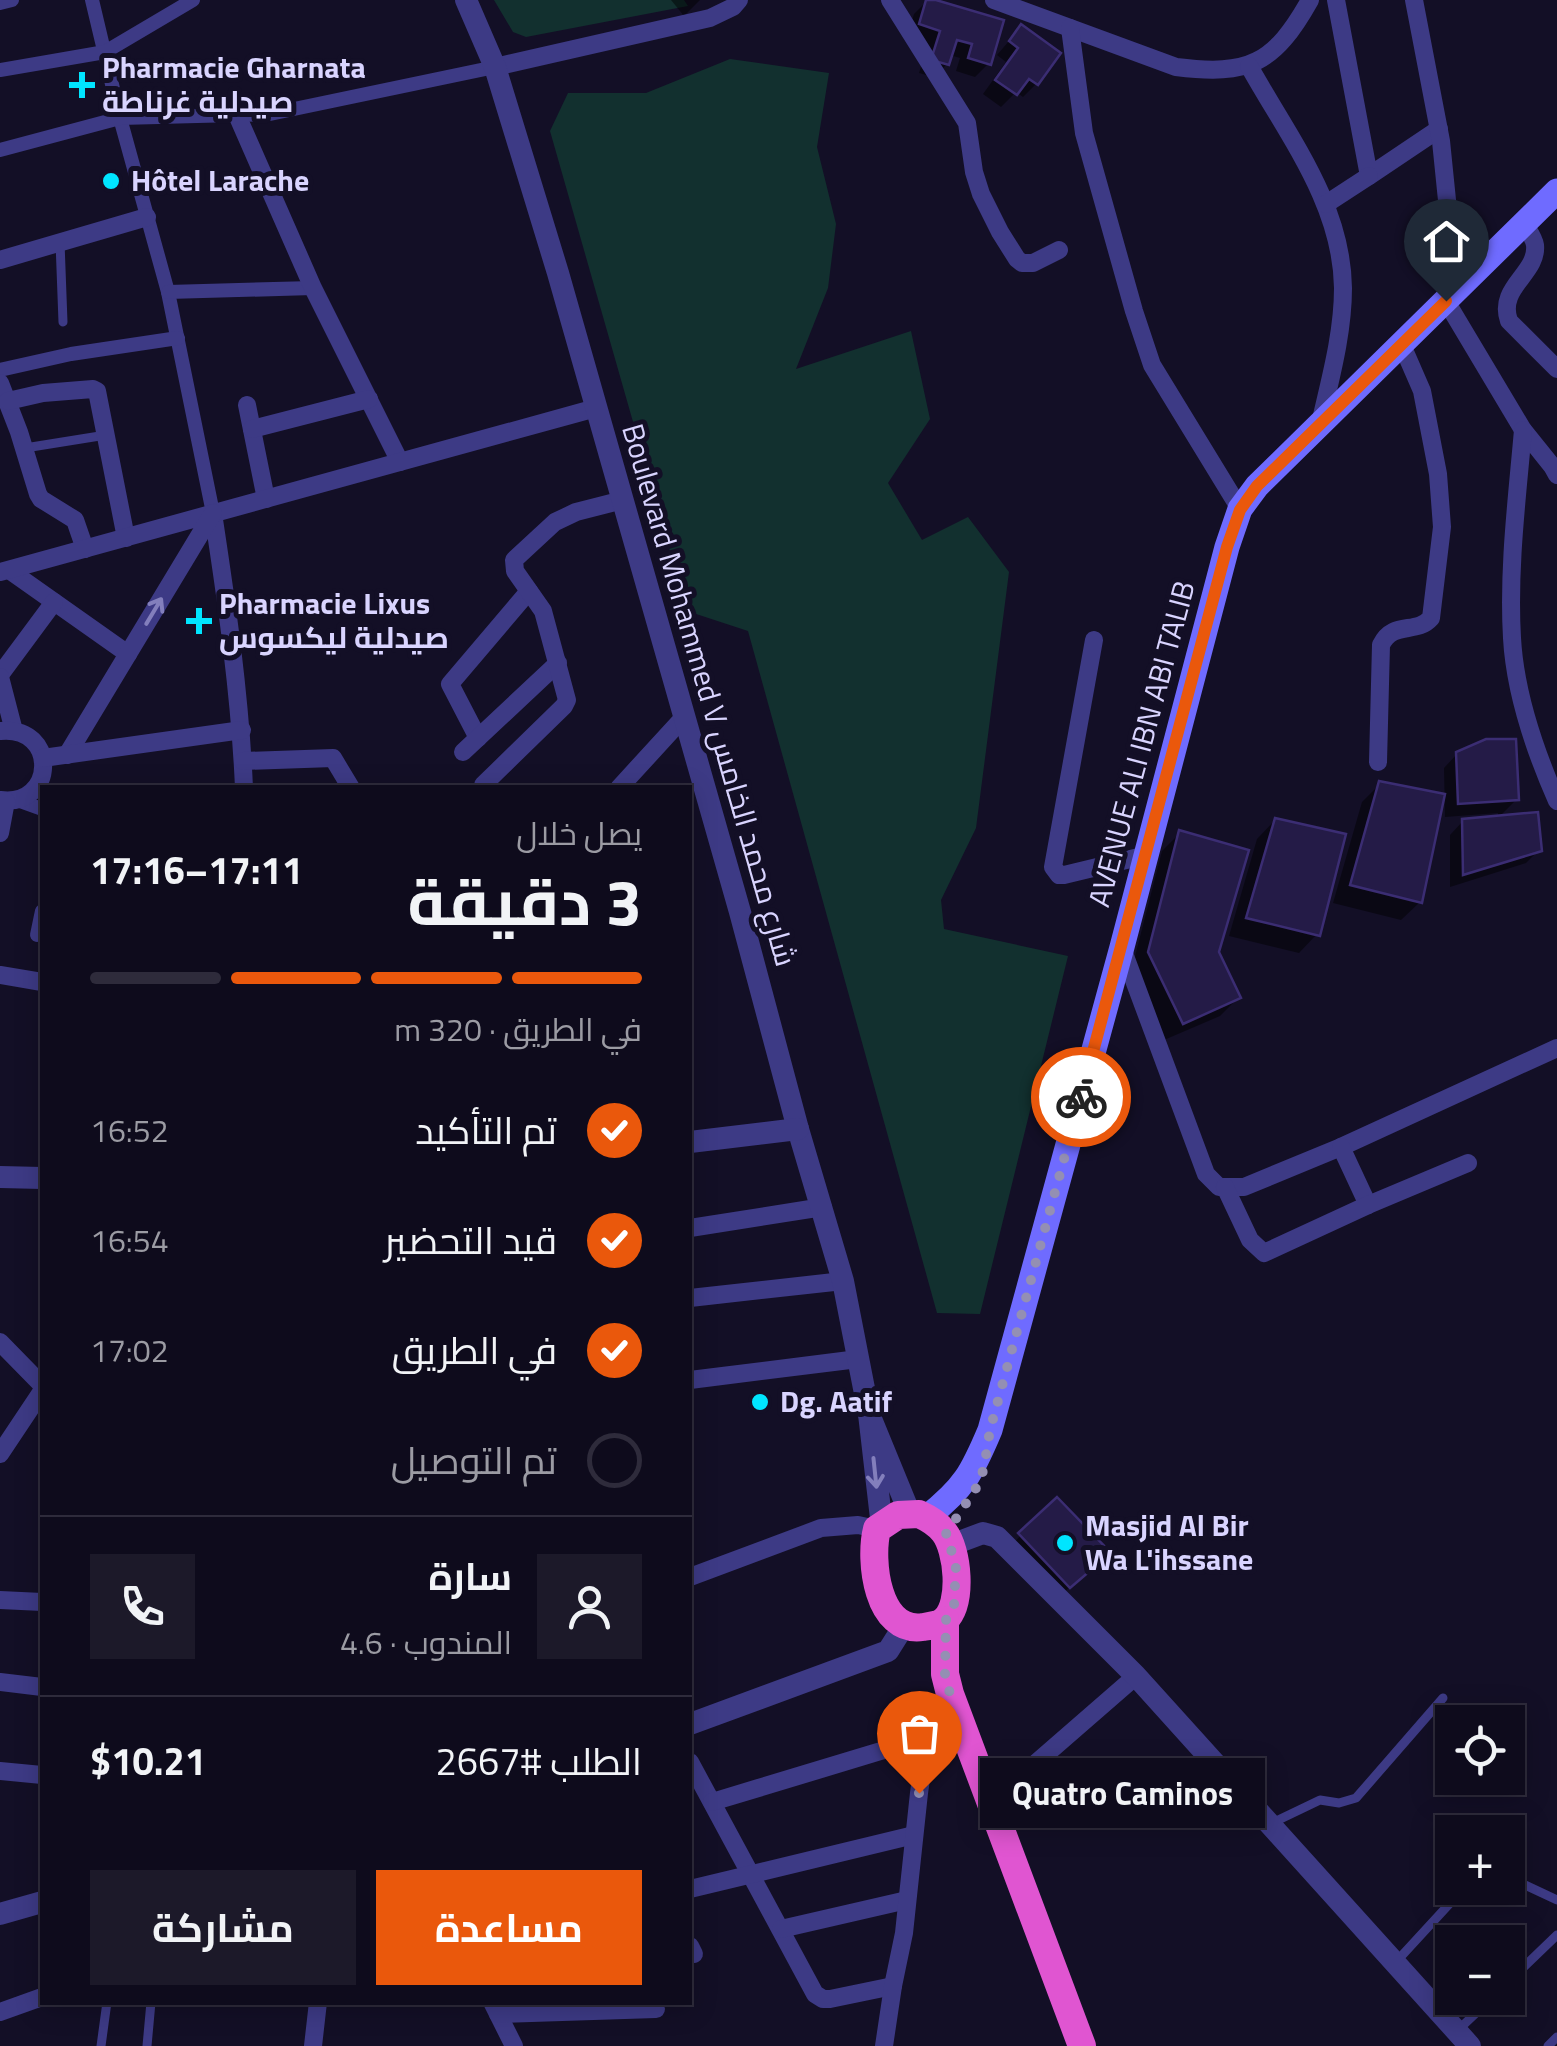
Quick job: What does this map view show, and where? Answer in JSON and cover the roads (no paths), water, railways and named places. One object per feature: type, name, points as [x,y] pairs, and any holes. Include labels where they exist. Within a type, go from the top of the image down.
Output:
[{"type":"highway","points":[[947,1684],[946,1620],[954,1606],[956,1565],[933,1528],[898,1516],[879,1528],[873,1556],[882,1601],[904,1624],[947,1684],[1082,2046]]},
{"type":"highway","points":[[904,1624],[915,1628],[946,1620]]},
{"type":"main road","name":"AVENUE ALI IBN ABI TALIB","points":[[933,1528],[977,1461],[990,1430],[1240,510],[1257,486],[1557,191]]},
{"type":"street","points":[[0,3],[12,0]]},
{"type":"street","points":[[92,0],[168,292],[213,514],[242,730],[244,785]]},
{"type":"street","points":[[0,70],[104,52],[193,0]]},
{"type":"street","name":"Boulevard Mohammed V شارع محمد الخامس","points":[[466,0],[495,66],[558,273],[843,1281],[869,1414],[879,1528]]},
{"type":"street","points":[[0,150],[120,118],[270,114],[710,18],[739,0]]},
{"type":"street","points":[[890,0],[968,123],[974,172],[1016,258],[1033,263],[1060,250]]},
{"type":"street","points":[[994,0],[1176,68],[1218,70],[1249,66],[1275,49],[1310,0]]},
{"type":"street","points":[[1336,0],[1368,176]]},
{"type":"street","points":[[1414,0],[1439,130],[1448,210],[1446,301],[1523,430],[1555,467]]},
{"type":"street","points":[[1070,28],[1084,134],[1152,365],[1240,510]]},
{"type":"street","points":[[1249,66],[1316,181],[1340,253],[1340,329],[1320,424]]},
{"type":"street","points":[[237,115],[313,288],[400,462]]},
{"type":"street","points":[[1326,204],[1439,130]]},
{"type":"street","points":[[0,260],[147,218]]},
{"type":"street","points":[[1524,224],[1535,242],[1534,255],[1507,299],[1506,314],[1557,369]]},
{"type":"street","points":[[168,292],[313,288]]},
{"type":"street","points":[[0,370],[71,354],[178,338]]},
{"type":"street","points":[[1378,762],[1380,645],[1395,630],[1424,625],[1431,618],[1442,528],[1438,474],[1422,392],[1402,345]]},
{"type":"street","points":[[0,383],[41,498],[75,520],[85,549]]},
{"type":"street","points":[[8,401],[44,393],[97,390],[126,538]]},
{"type":"street","points":[[252,430],[369,399]]},
{"type":"street","points":[[247,405],[266,499]]},
{"type":"street","points":[[4,571],[596,408]]},
{"type":"street","points":[[1523,430],[1510,587],[1512,643],[1530,726],[1557,801]]},
{"type":"street","points":[[484,785],[566,700],[543,610],[515,571],[514,560],[555,522],[576,512],[623,500]]},
{"type":"street","points":[[67,755],[213,514]]},
{"type":"street","points":[[4,571],[128,654]]},
{"type":"street","points":[[478,738],[450,684],[529,591]]},
{"type":"street","points":[[8,800],[35,789],[41,780],[43,758],[33,740],[7,731],[0,676],[54,602]]},
{"type":"street","points":[[1094,640],[1053,867],[1059,876],[1064,876],[1146,855]]},
{"type":"street","points":[[463,752],[558,662]]},
{"type":"street","points":[[622,785],[684,717]]},
{"type":"street","points":[[43,758],[242,730]]},
{"type":"street","points":[[243,761],[334,758],[349,785]]},
{"type":"street","points":[[8,800],[40,808]]},
{"type":"street","points":[[0,833],[8,800]]},
{"type":"street","points":[[37,935],[40,920]]},
{"type":"street","points":[[1122,948],[1206,1174],[1219,1187],[1244,1187],[1557,1048]]},
{"type":"street","points":[[0,975],[40,982]]},
{"type":"street","points":[[692,1142],[798,1129]]},
{"type":"street","points":[[1341,1147],[1368,1205]]},
{"type":"street","points":[[1225,1187],[1250,1240],[1264,1253],[1468,1163]]},
{"type":"street","points":[[0,1177],[40,1178]]},
{"type":"street","points":[[692,1228],[822,1207]]},
{"type":"street","points":[[692,1298],[843,1281]]},
{"type":"street","points":[[0,1342],[40,1386]]},
{"type":"street","points":[[692,1380],[858,1358]]},
{"type":"street","points":[[0,1454],[40,1391]]},
{"type":"street","name":"Boulevard Mohammed V شارع محمد الخامس","points":[[869,1414],[933,1528]]},
{"type":"street","points":[[692,1576],[821,1528],[879,1528]]},
{"type":"street","points":[[933,1528],[997,1537],[1136,1676],[1463,2038]]},
{"type":"street","points":[[0,1600],[40,1602]]},
{"type":"street","points":[[692,1723],[888,1652],[904,1624]]},
{"type":"street","points":[[989,1800],[1136,1676]]},
{"type":"street","points":[[0,1682],[40,1686]]},
{"type":"street","points":[[884,2046],[904,1934],[927,1738],[947,1684]]},
{"type":"street","points":[[712,1802],[927,1738]]},
{"type":"street","points":[[692,1766],[818,1997],[830,1999],[892,1986]]},
{"type":"street","points":[[0,1771],[40,1775]]},
{"type":"street","points":[[692,1888],[914,1835]]},
{"type":"street","points":[[781,1929],[908,1900]]},
{"type":"street","points":[[0,1914],[40,1903]]},
{"type":"street","points":[[0,2012],[40,1998]]},
{"type":"street","points":[[314,2046],[318,2005]]},
{"type":"street","points":[[495,2008],[656,2009]]},
{"type":"street","points":[[495,2008],[517,2045]]},
{"type":"lane","points":[[60,242],[64,322]]},
{"type":"lane","points":[[25,448],[106,435]]},
{"type":"lane","points":[[1270,1824],[1320,1800],[1340,1803],[1356,1798],[1443,1698]]},
{"type":"lane","points":[[1525,1885],[1557,1900]]},
{"type":"lane","points":[[1394,1964],[1448,1905]]},
{"type":"lane","points":[[1525,1966],[1557,1935]]},
{"type":"lane","points":[[102,2046],[107,2005]]},
{"type":"lane","points":[[148,2046],[151,2005]]},
{"type":"lane","points":[[1463,2038],[1480,2015]]},
{"type":"lane","points":[[1548,2046],[1557,2037]]},
{"type":"place","name":"Pharmacie Gharnata صيدلية غرناطة","points":[[82,85]]},
{"type":"place","name":"Hôtel Larache","points":[[111,181]]},
{"type":"place","name":"Pharmacie Lixus صيدلية ليكسوس","points":[[199,621]]},
{"type":"place","name":"Dg. Aatif","points":[[760,1402]]},
{"type":"place","name":"Masjid Al Bir Wa L'ihssane","points":[[1065,1543]]},
{"type":"place","name":"Quatro Caminos","points":[[919,1793]]}]
